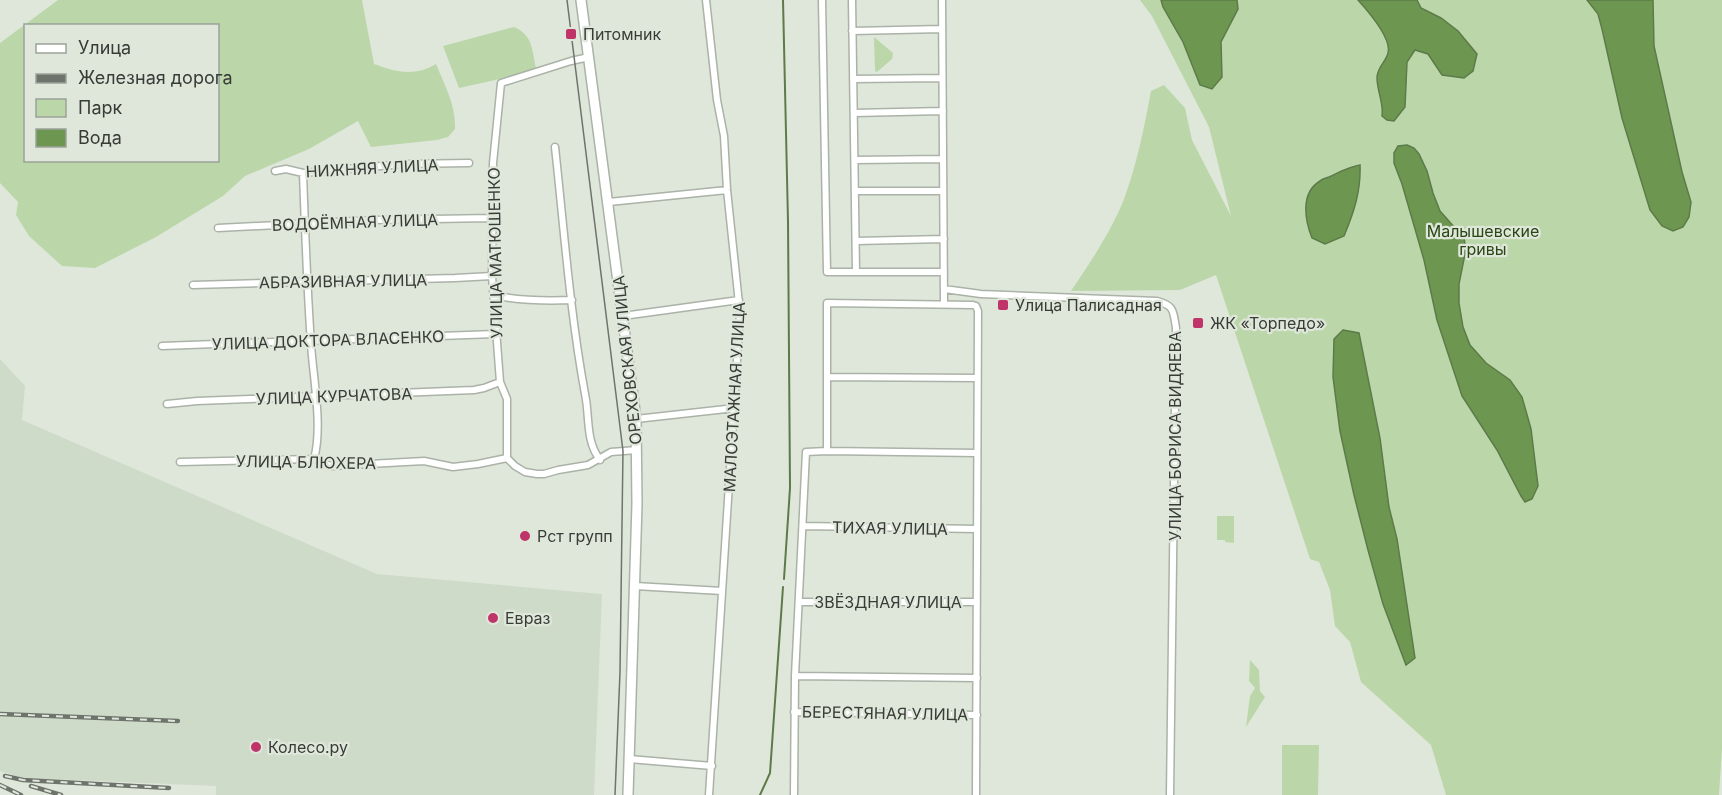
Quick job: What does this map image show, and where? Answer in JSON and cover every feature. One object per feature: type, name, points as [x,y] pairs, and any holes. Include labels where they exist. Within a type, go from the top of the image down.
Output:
[{"type":"main road","name":"ОРЕХОВСКАЯ УЛИЦА","points":[[581,0],[636,419],[637,504],[628,795]]},
{"type":"street","name":"МАЛОЭТАЖНАЯ УЛИЦА","points":[[706,0],[717,100],[724,136],[727,190],[740,313],[709,795]]},
{"type":"street","points":[[822,0],[827,272],[944,272]]},
{"type":"street","points":[[852,0],[856,272]]},
{"type":"street","points":[[942,0],[944,304]]},
{"type":"street","points":[[852,31],[942,29]]},
{"type":"street","name":"УЛИЦА МАТЮШЕНКО","points":[[507,458],[507,399],[500,382],[492,276],[494,145],[501,82],[589,57]]},
{"type":"street","points":[[853,79],[942,78]]},
{"type":"street","points":[[854,113],[943,111]]},
{"type":"street","points":[[555,147],[590,441],[600,460]]},
{"type":"street","points":[[855,160],[943,159]]},
{"type":"street","name":"НИЖНЯЯ УЛИЦА","points":[[276,171],[303,173],[403,164],[469,163]]},
{"type":"street","points":[[303,173],[310,341],[316,397],[314,459]]},
{"type":"street","points":[[609,202],[727,190]]},
{"type":"street","points":[[855,191],[943,191]]},
{"type":"street","name":"ВОДОЁМНАЯ УЛИЦА","points":[[218,228],[305,223],[492,218]]},
{"type":"street","points":[[856,241],[944,239]]},
{"type":"street","name":"АБРАЗИВНАЯ УЛИЦА","points":[[193,285],[492,276]]},
{"type":"street","name":"УЛИЦА БОРИСА ВИДЯЕВА","points":[[944,289],[981,294],[1156,302],[1167,304],[1172,308],[1176,328],[1170,795]]},
{"type":"street","points":[[493,296],[545,301],[572,300]]},
{"type":"street","points":[[623,316],[739,300]]},
{"type":"street","points":[[827,451],[827,303],[973,304],[976,306],[978,310],[976,795]]},
{"type":"street","name":"УЛИЦА ДОКТОРА ВЛАСЕНКО","points":[[162,346],[495,334]]},
{"type":"street","points":[[827,376],[977,378]]},
{"type":"street","name":"УЛИЦА КУРЧАТОВА","points":[[167,404],[474,390],[500,382]]},
{"type":"street","points":[[636,419],[735,408]]},
{"type":"street","points":[[507,458],[525,472],[537,474],[588,465],[611,452],[637,450]]},
{"type":"street","points":[[794,795],[795,676],[806,452],[977,453]]},
{"type":"street","name":"УЛИЦА БЛЮХЕРА","points":[[180,462],[314,459],[332,466],[424,461],[453,466],[507,458]]},
{"type":"street","name":"ТИХАЯ УЛИЦА","points":[[803,526],[977,529]]},
{"type":"street","points":[[635,586],[723,591]]},
{"type":"street","name":"ЗВЁЗДНАЯ УЛИЦА","points":[[799,602],[977,602]]},
{"type":"street","points":[[795,676],[977,678]]},
{"type":"street","name":"БЕРЕСТЯНАЯ УЛИЦА","points":[[794,711],[977,715]]},
{"type":"street","points":[[629,759],[712,766]]},
{"type":"shaded area","points":[[0,359],[25,386],[22,420],[377,574],[602,594],[594,795],[216,795],[216,786],[23,778],[0,771]]},
{"type":"green space","points":[[58,0],[362,0],[374,64],[413,72],[436,64],[452,104],[455,120],[455,129],[448,137],[371,147],[358,121],[309,149],[245,176],[223,196],[156,237],[95,268],[62,266],[29,236],[16,215],[18,202],[0,183],[0,43],[24,25],[24,162],[219,162],[219,24],[26,24]]},
{"type":"green space","name":"Малышевские гривы","points":[[1140,0],[1722,0],[1722,748],[1719,795],[1446,795],[1431,745],[1361,682],[1350,642],[1335,626],[1330,590],[1319,562],[1310,559],[1216,275],[1180,290],[1071,291],[1107,234],[1124,199],[1143,132],[1151,91],[1164,85],[1185,108],[1192,140],[1231,216],[1209,127],[1152,16]]},
{"type":"green space","points":[[514,27],[525,34],[528,39],[536,68],[459,88],[443,46]]},
{"type":"green space","points":[[874,37],[893,53],[892,59],[877,72],[875,71]]},
{"type":"green space","points":[[1217,516],[1234,516],[1234,543],[1217,540]]},
{"type":"green space","points":[[1250,660],[1259,670],[1260,691],[1265,697],[1246,727],[1250,696],[1255,688],[1249,681]]},
{"type":"green space","points":[[1282,745],[1319,745],[1318,795],[1282,795]]},
{"type":"water","points":[[1161,0],[1237,0],[1238,9],[1221,42],[1222,77],[1212,89],[1200,85],[1183,42]]},
{"type":"water","points":[[1358,0],[1417,0],[1421,8],[1441,18],[1458,31],[1477,54],[1473,71],[1464,78],[1442,75],[1428,54],[1415,50],[1407,62],[1405,107],[1394,121],[1387,120],[1382,116],[1377,78],[1378,71],[1387,56],[1388,47],[1378,25]]},
{"type":"water","points":[[1587,0],[1653,0],[1654,46],[1682,172],[1691,202],[1689,217],[1683,227],[1673,231],[1662,226],[1650,210],[1622,118],[1598,14]]},
{"type":"water","points":[[1407,145],[1419,154],[1440,211],[1464,238],[1466,249],[1459,284],[1459,303],[1463,327],[1470,345],[1486,363],[1510,380],[1522,397],[1531,429],[1538,486],[1532,499],[1525,502],[1497,450],[1462,396],[1437,320],[1424,260],[1394,163],[1394,153],[1398,146]]},
{"type":"water","points":[[1360,165],[1356,201],[1344,236],[1325,244],[1312,238],[1306,215],[1309,192],[1322,180]]},
{"type":"water","points":[[1343,330],[1359,333],[1380,438],[1389,507],[1397,539],[1415,658],[1406,665],[1383,604],[1354,495],[1340,431],[1333,377],[1334,339]]},
{"type":"waterway","points":[[783,0],[788,221],[790,488],[784,579]]},
{"type":"waterway","points":[[760,795],[770,773],[783,587]]},
{"type":"tram line","points":[[567,0],[623,451],[620,672],[615,795]]},
{"type":"railway","points":[[0,714],[178,721]]},
{"type":"railway","points":[[5,776],[23,780],[169,788]]},
{"type":"railway","points":[[0,785],[21,795]]},
{"type":"railway","points":[[31,786],[61,795]]},
{"type":"place","name":"Питомник","points":[[571,34]]},
{"type":"place","name":"Улица Палисадная","points":[[1003,305]]},
{"type":"place","name":"ЖК «Торпедо»","points":[[1198,323]]},
{"type":"place","name":"Рст групп","points":[[525,536]]},
{"type":"place","name":"Евраз","points":[[493,618]]},
{"type":"place","name":"Колесо.ру","points":[[256,747]]}]
